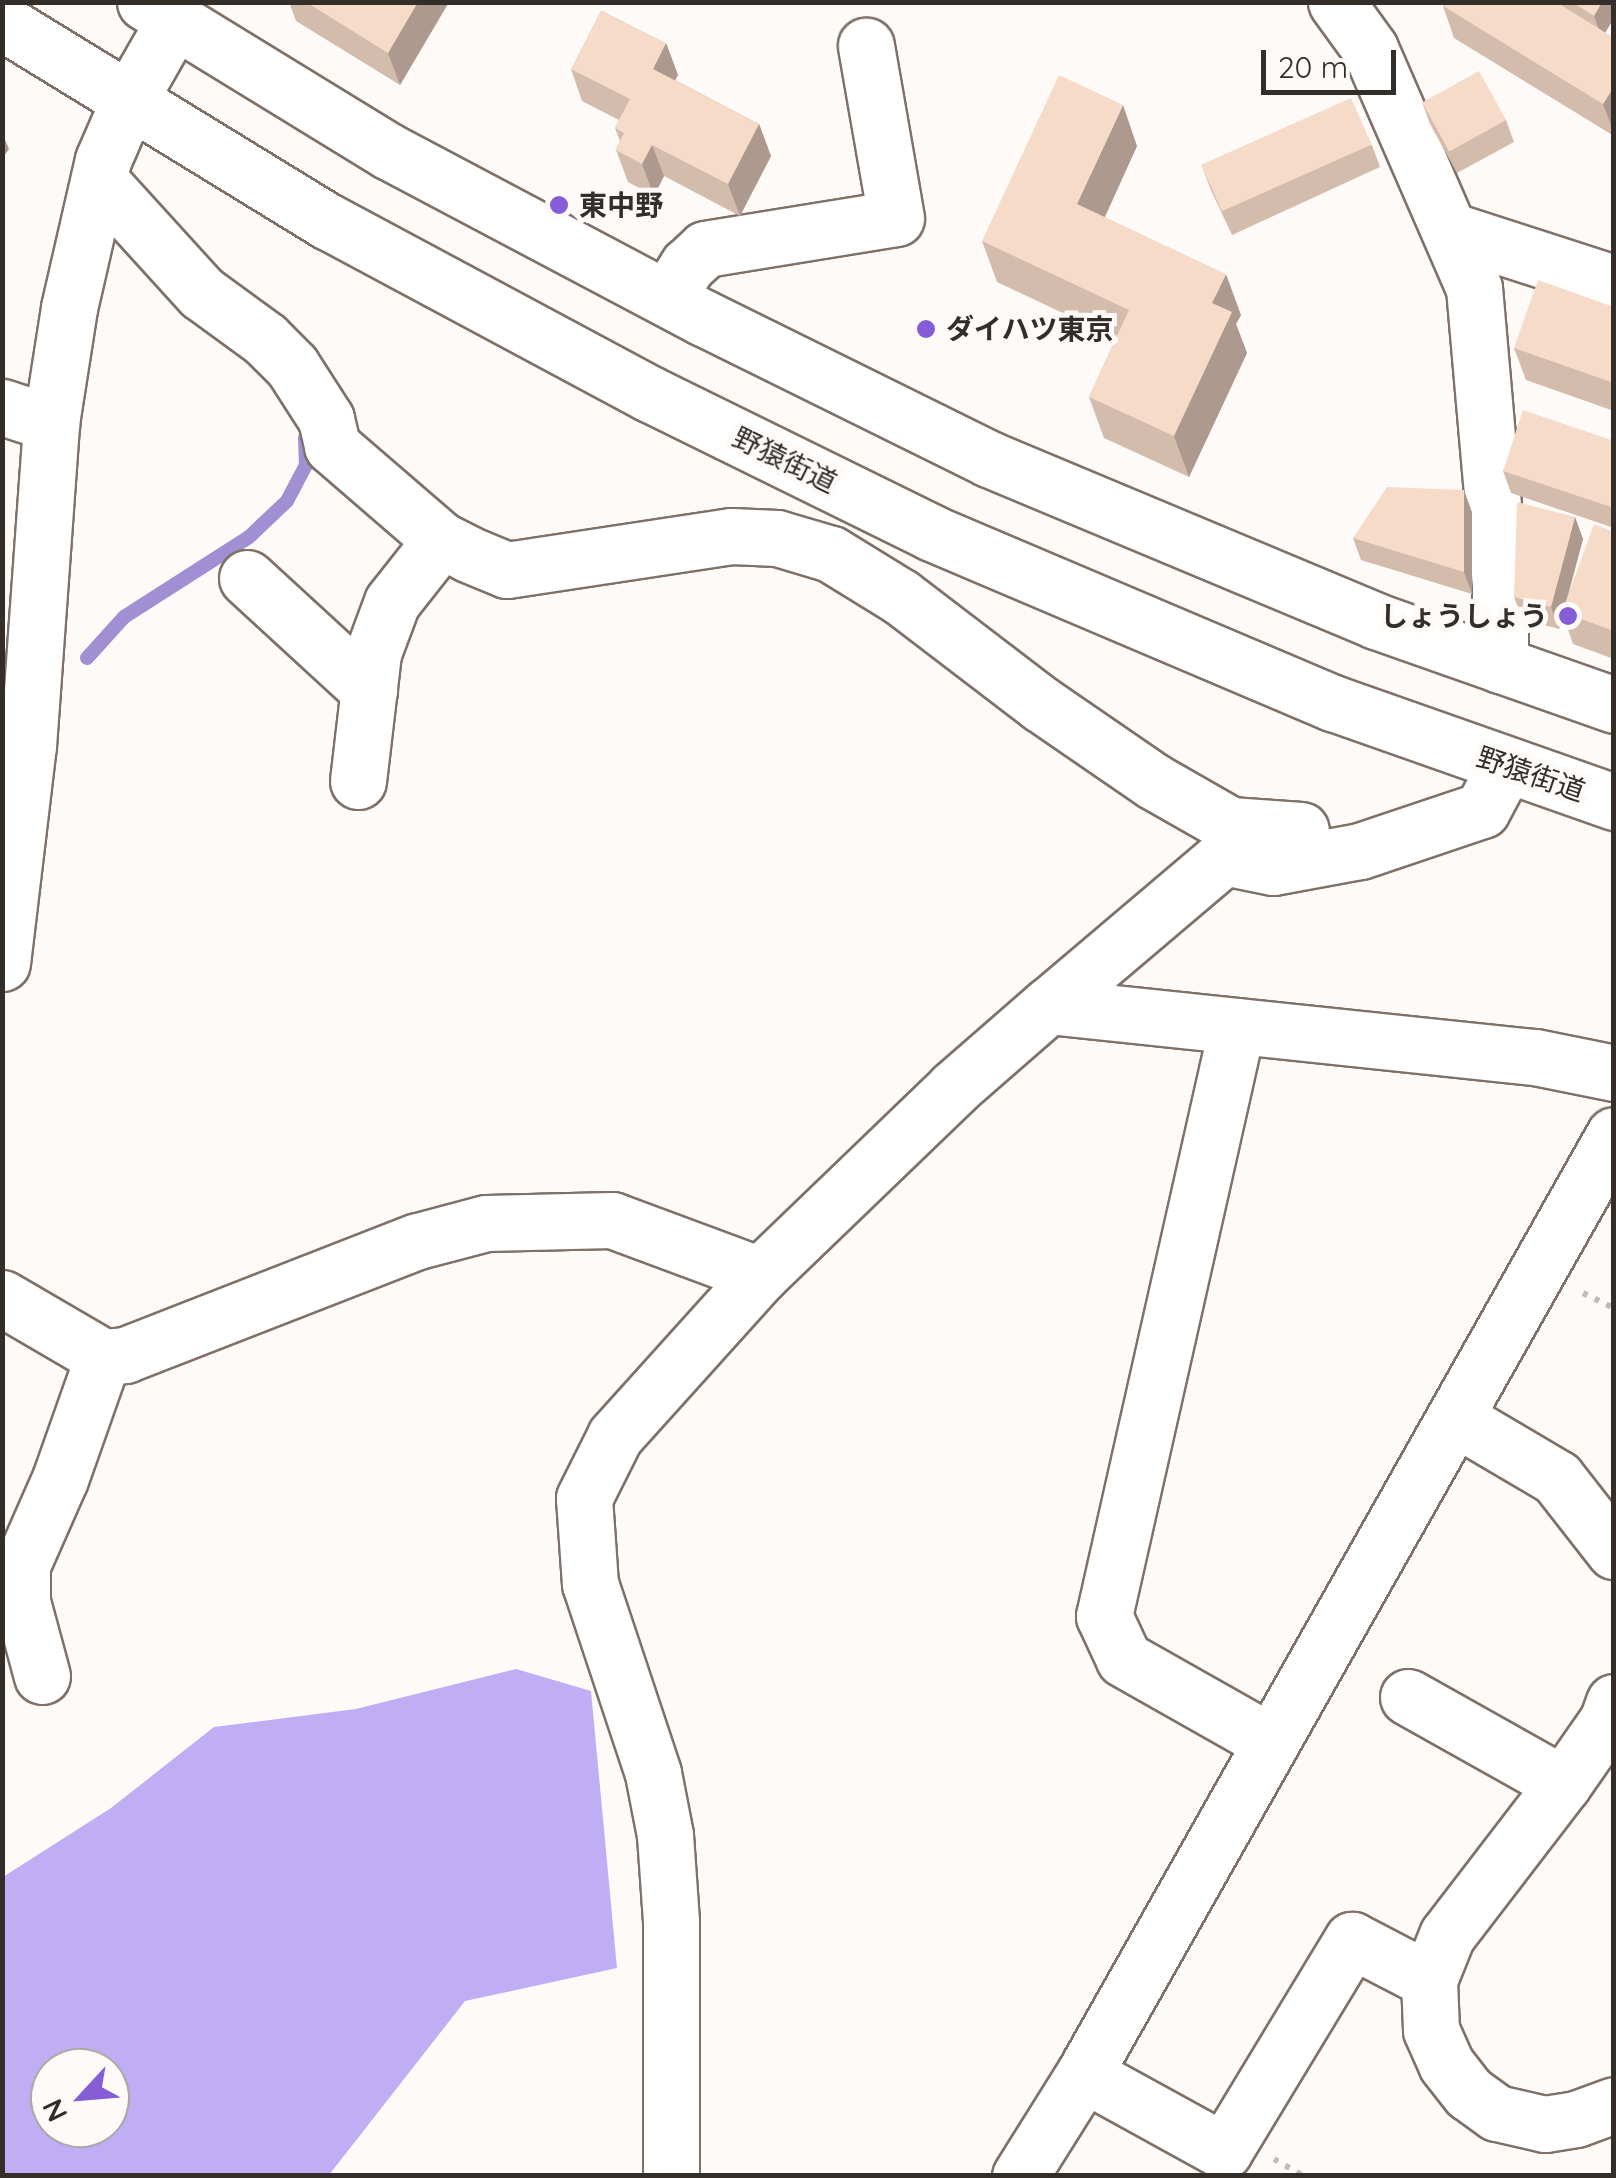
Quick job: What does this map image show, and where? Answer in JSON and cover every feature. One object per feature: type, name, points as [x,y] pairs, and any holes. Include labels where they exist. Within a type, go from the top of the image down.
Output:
[{"type":"street","points":[[1336,2],[1370,49],[1474,288],[1486,387],[1500,587],[1500,665]]},
{"type":"street","points":[[2,963],[28,746],[27,415],[69,308],[98,180],[160,12],[390,152],[667,298],[1044,483],[1376,622],[1614,706]]},
{"type":"street","name":"野猿街道","points":[[2,22],[410,266],[650,394],[932,533],[1314,696],[1614,802]]},
{"type":"street","points":[[667,298],[688,264],[706,248],[896,218],[866,46]]},
{"type":"street","points":[[98,180],[202,293],[292,366],[326,419],[332,446],[441,540],[507,570],[731,536],[777,538],[831,554],[900,597],[1041,704],[1168,790],[1230,826],[1301,830]]},
{"type":"street","points":[[1450,230],[1609,266]]},
{"type":"street","points":[[900,597],[932,533]]},
{"type":"street","points":[[358,781],[373,653],[392,602],[441,540]]},
{"type":"street","points":[[246,578],[368,690]]},
{"type":"street","points":[[671,2176],[672,2014],[665,1835],[653,1772],[590,1584],[584,1498],[616,1436],[760,1275],[954,1088],[1224,857],[1274,868],[1360,851],[1482,810],[1506,765]]},
{"type":"street","points":[[1048,1006],[1535,1057],[1614,1073]]},
{"type":"street","points":[[1237,1026],[1104,1616],[1124,1659],[1271,1742]]},
{"type":"street","points":[[1020,2176],[1084,2074],[1614,1135]]},
{"type":"street","points":[[2,1298],[104,1357],[125,1355],[418,1241],[486,1223],[612,1220],[760,1275]]},
{"type":"street","points":[[42,1676],[22,1602],[22,1566],[60,1479],[104,1357]]},
{"type":"street","points":[[1457,1419],[1557,1478],[1614,1552]]},
{"type":"street","points":[[1408,1697],[1563,1784]]},
{"type":"street","points":[[1614,1702],[1606,1721],[1563,1784],[1447,1935],[1429,1980],[1432,2030],[1446,2064],[1469,2094],[1497,2113],[1545,2124],[1576,2120],[1614,2105]]},
{"type":"street","points":[[1084,2074],[1224,2152],[1352,1940],[1429,1980]]},
{"type":"shaded area","points":[[516,1669],[591,1691],[617,1968],[465,2001],[329,2175],[3,2175],[3,1877],[111,1808],[214,1727],[356,1709]]},
{"type":"building","points":[[306,2],[418,2],[388,53]]},
{"type":"building","points":[[1445,2],[1556,2],[1614,38],[1614,87],[1603,104],[1443,6]]},
{"type":"building","points":[[1572,2],[1602,2],[1594,16]]},
{"type":"building","points":[[601,10],[666,43],[653,69],[759,124],[728,184],[652,145],[642,164],[616,150],[624,133],[615,128],[630,99],[571,69]]},
{"type":"building","points":[[1479,71],[1506,120],[1449,151],[1422,103]]},
{"type":"building","points":[[1059,75],[1123,105],[1077,204],[1226,274],[1212,303],[1232,312],[1174,436],[1089,397],[1129,310],[982,241]]},
{"type":"building","points":[[1351,98],[1372,145],[1222,211],[1201,165]]},
{"type":"building","points":[[1538,280],[1614,307],[1614,383],[1514,348]]},
{"type":"building","points":[[1523,410],[1614,441],[1614,508],[1503,471]]},
{"type":"building","points":[[1387,487],[1464,490],[1464,572],[1353,538]]},
{"type":"building","points":[[1517,502],[1575,517],[1551,607],[1514,597]]},
{"type":"building","points":[[1594,524],[1614,532],[1614,631],[1562,612]]},
{"type":"waterway","points":[[87,658],[124,617],[249,537],[287,501],[306,465],[305,438]]},
{"type":"place","name":"東中野","points":[[559,205]]},
{"type":"place","name":"ダイハツ東京","points":[[926,329]]},
{"type":"place","name":"しょうしょう","points":[[1568,616]]}]
